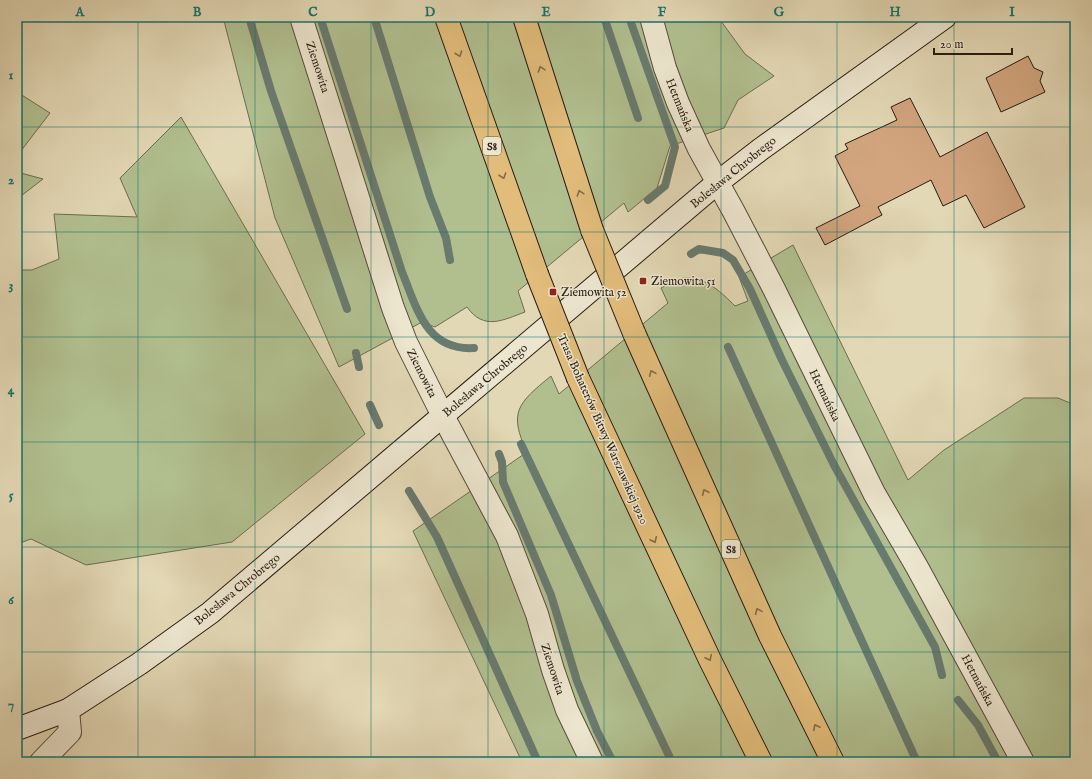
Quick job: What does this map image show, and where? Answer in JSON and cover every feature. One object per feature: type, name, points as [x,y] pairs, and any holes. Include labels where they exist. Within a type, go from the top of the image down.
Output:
[{"type":"highway","name":"Trasa Bohaterów Bitwy Warszawskiej 1920","points":[[446,17],[537,274],[578,378],[710,660],[761,762]]},
{"type":"highway","name":"S8","points":[[524,17],[592,230],[634,333],[770,636],[833,762]]},
{"type":"street","name":"Ziemowita","points":[[301,17],[393,308],[406,342],[443,416],[507,536],[537,614],[553,670],[567,710],[592,762]]},
{"type":"street","name":"Hetmańska","points":[[651,17],[665,68],[678,103],[717,183],[774,289],[874,492],[917,567],[1023,762]]},
{"type":"street","name":"Bolesława Chrobrego","points":[[17,729],[68,710],[139,664],[210,613],[717,183],[786,130],[945,17]]},
{"type":"street","points":[[41,762],[70,732],[68,710]]},
{"type":"green space","points":[[223,17],[718,17],[745,54],[774,76],[738,100],[724,128],[670,146],[657,188],[628,212],[624,203],[518,291],[525,312],[494,322],[480,319],[467,307],[435,327],[422,322],[339,367],[275,218]]},
{"type":"green space","points":[[17,92],[50,113],[17,156]]},
{"type":"green space","points":[[181,117],[365,434],[232,542],[86,565],[31,539],[17,544],[17,270],[32,270],[59,259],[54,214],[137,217],[120,178]]},
{"type":"green space","points":[[17,172],[43,179],[17,199]]},
{"type":"green space","points":[[793,245],[908,480],[944,450],[1024,398],[1058,398],[1075,405],[1075,762],[522,762],[413,531],[527,452],[518,427],[518,417],[524,401],[551,376],[559,394],[668,303],[661,288],[674,281],[684,278],[695,279],[714,288],[735,306],[748,301],[739,277]]},
{"type":"building","points":[[1028,56],[1034,68],[1043,72],[1040,81],[1045,92],[1001,112],[986,78]]},
{"type":"building","points":[[910,98],[940,157],[987,132],[1025,207],[984,228],[966,195],[943,206],[931,180],[878,207],[882,215],[825,245],[816,228],[860,206],[835,156],[848,149],[845,144],[897,120],[891,107]]},
{"type":"waterway","points":[[249,17],[271,91],[347,309]]},
{"type":"waterway","points":[[320,17],[402,272],[419,313],[434,335],[445,342],[458,347],[474,348]]},
{"type":"waterway","points":[[374,17],[430,197],[446,238],[450,260]]},
{"type":"waterway","points":[[604,17],[638,118]]},
{"type":"waterway","points":[[629,17],[675,147],[665,186],[648,200]]},
{"type":"waterway","points":[[691,254],[699,249],[723,253],[733,260],[750,289],[782,360],[834,465],[935,647],[942,675]]},
{"type":"waterway","points":[[728,347],[917,762]]},
{"type":"waterway","points":[[356,353],[359,367]]},
{"type":"waterway","points":[[370,405],[379,425]]},
{"type":"waterway","points":[[521,444],[672,762]]},
{"type":"waterway","points":[[499,454],[502,462],[503,482],[551,595],[577,681],[597,731],[613,762]]},
{"type":"waterway","points":[[409,491],[437,537],[538,762]]},
{"type":"waterway","points":[[958,700],[978,725],[998,762]]},
{"type":"place","name":"Ziemowita 51","points":[[643,281]]},
{"type":"place","name":"Ziemowita 52","points":[[553,292]]}]
